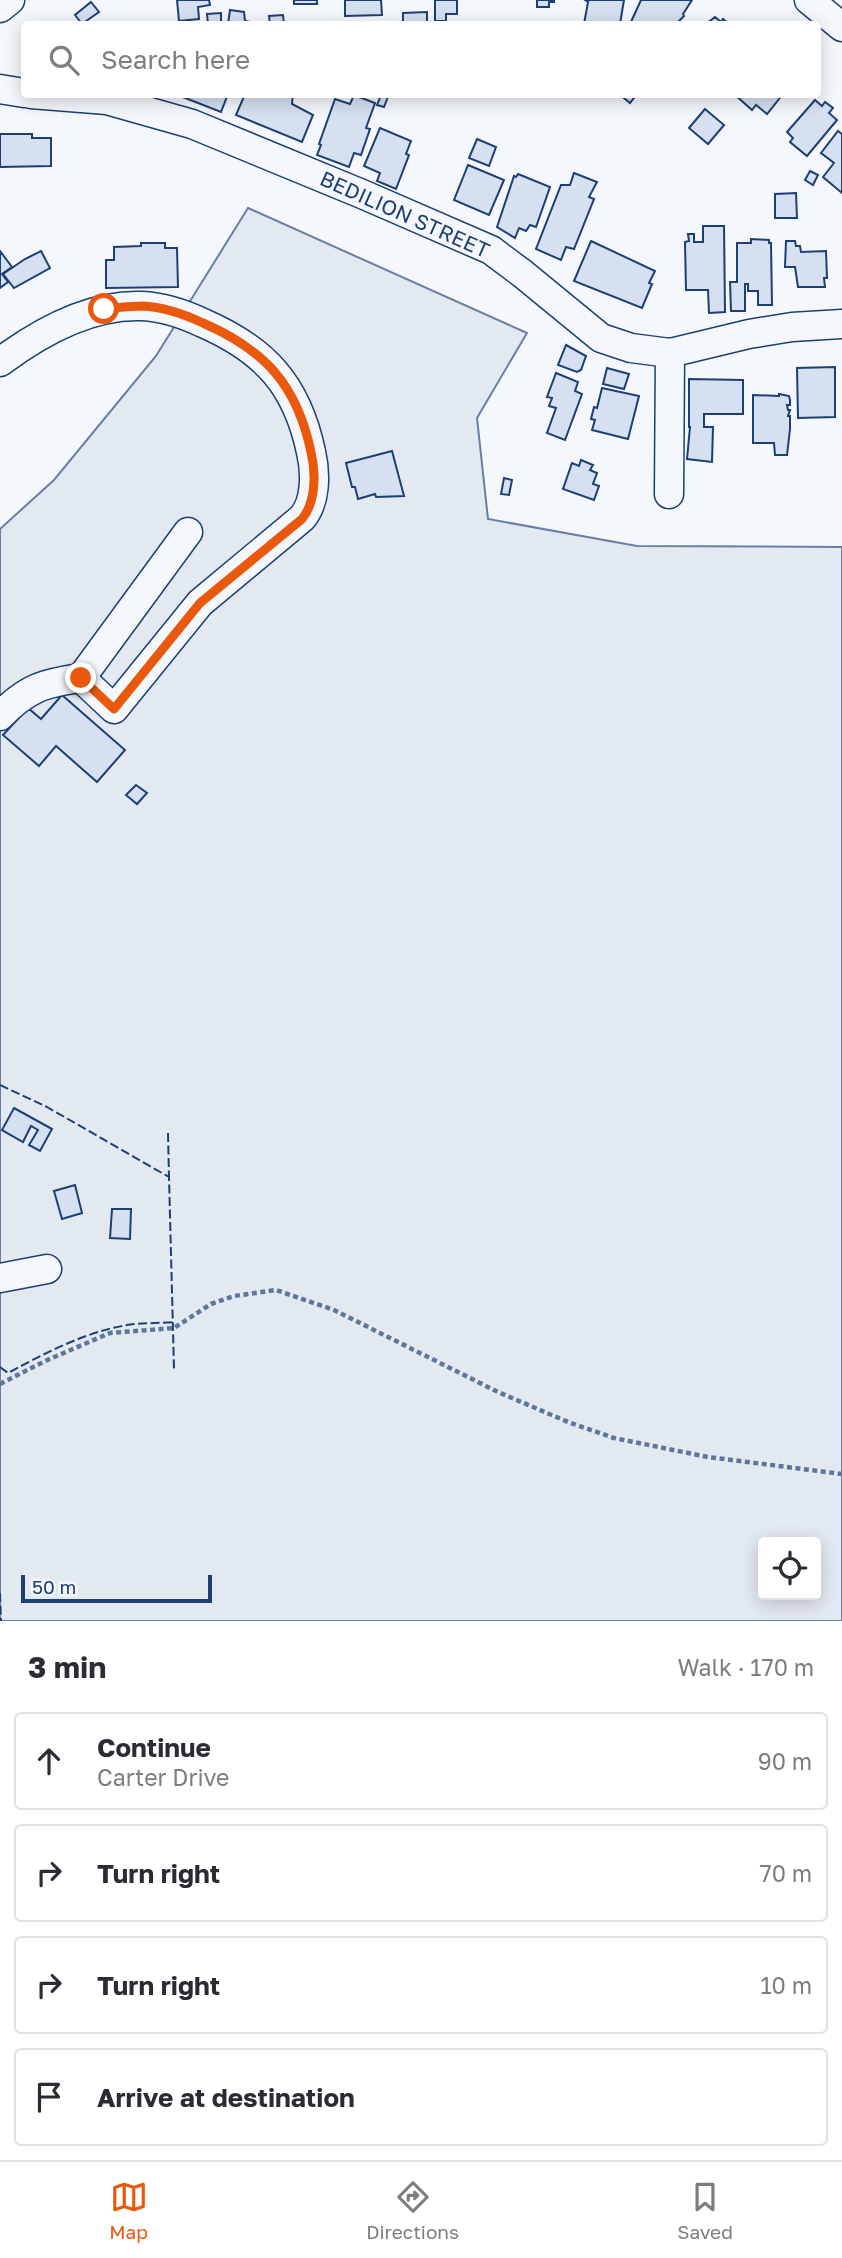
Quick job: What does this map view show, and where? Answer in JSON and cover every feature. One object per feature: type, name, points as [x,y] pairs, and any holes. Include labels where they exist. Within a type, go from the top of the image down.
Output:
[{"type":"street","points":[[0,8],[9,0]]},
{"type":"street","points":[[809,0],[842,27]]},
{"type":"street","points":[[0,89],[21,92]]},
{"type":"street","name":"BEDILION STREET","points":[[82,98],[107,100],[204,129],[491,250],[601,338],[631,348],[670,353],[749,334],[792,327],[842,324]]},
{"type":"street","points":[[0,362],[24,344],[69,321],[104,309],[142,306],[183,314],[233,336],[269,363],[295,402],[308,439],[314,480],[309,510],[200,603],[114,709],[81,678]]},
{"type":"street","points":[[669,494],[670,353]]},
{"type":"street","points":[[0,716],[17,699],[48,682],[81,678],[188,532]]},
{"type":"street","points":[[0,1278],[47,1269]]},
{"type":"path","points":[[0,1384],[110,1333],[174,1328],[211,1304],[234,1296],[276,1290],[334,1310],[498,1392],[614,1438],[708,1457],[842,1474]]},
{"type":"shaded area","points":[[248,208],[527,333],[477,418],[488,519],[637,546],[842,547],[842,1621],[0,1621],[0,529],[54,480],[156,356]]},
{"type":"building","points":[[177,0],[209,0],[210,5],[198,7],[199,19],[179,21]]},
{"type":"building","points":[[294,0],[317,0],[317,4],[294,4]]},
{"type":"building","points":[[345,0],[381,0],[382,15],[345,16]]},
{"type":"building","points":[[435,0],[457,0],[457,14],[446,14],[446,21],[435,21]]},
{"type":"building","points":[[537,0],[554,2],[549,2],[549,7],[537,7]]},
{"type":"building","points":[[585,0],[624,0],[620,21],[585,21],[588,2]]},
{"type":"building","points":[[641,0],[692,0],[679,21],[631,21]]},
{"type":"building","points":[[91,2],[99,12],[86,21],[80,21],[75,15]]},
{"type":"building","points":[[230,10],[244,12],[245,21],[228,21]]},
{"type":"building","points":[[427,12],[427,21],[403,21],[403,13]]},
{"type":"building","points":[[221,13],[221,21],[208,21],[207,14]]},
{"type":"building","points":[[283,15],[284,21],[270,21],[269,16]]},
{"type":"building","points":[[185,98],[226,98],[221,112]]},
{"type":"building","points":[[243,98],[293,98],[292,104],[313,115],[302,142],[236,115]]},
{"type":"building","points":[[353,98],[375,103],[366,128],[370,129],[361,155],[354,153],[349,167],[317,155],[335,99],[350,104]]},
{"type":"building","points":[[380,98],[387,98],[384,107],[377,105]]},
{"type":"building","points":[[738,98],[780,98],[767,114],[756,105],[752,110]]},
{"type":"building","points":[[815,100],[822,106],[825,102],[833,108],[829,113],[837,120],[807,156],[790,142],[793,138],[787,132]]},
{"type":"building","points":[[705,109],[724,125],[708,144],[689,128]]},
{"type":"building","points":[[380,128],[411,141],[406,154],[409,155],[396,189],[377,181],[380,173],[364,166]]},
{"type":"building","points":[[838,131],[842,134],[842,193],[823,177],[834,163],[821,153]]},
{"type":"building","points":[[0,134],[32,134],[32,138],[51,138],[51,166],[0,167]]},
{"type":"building","points":[[477,139],[496,147],[489,166],[469,158]]},
{"type":"building","points":[[468,165],[504,180],[489,215],[454,200]]},
{"type":"building","points":[[810,171],[818,175],[813,185],[805,180]]},
{"type":"building","points":[[574,173],[597,182],[589,197],[594,199],[574,249],[566,247],[561,260],[536,249],[561,185],[570,185]]},
{"type":"building","points":[[518,174],[550,187],[536,227],[530,225],[526,231],[519,228],[515,238],[497,227],[514,176]]},
{"type":"building","points":[[796,193],[797,218],[775,218],[775,194]]},
{"type":"building","points":[[703,226],[724,226],[725,312],[709,313],[708,290],[686,290],[685,242],[689,241],[688,234],[694,234],[694,242],[703,242]]},
{"type":"building","points":[[751,239],[769,240],[771,243],[772,305],[758,305],[758,291],[748,291],[748,284],[745,284],[745,311],[731,311],[730,282],[737,282],[737,243],[751,243]]},
{"type":"building","points":[[591,241],[655,271],[642,308],[574,281]]},
{"type":"building","points":[[786,241],[795,241],[801,252],[826,251],[825,287],[798,287],[795,267],[785,267]]},
{"type":"building","points":[[141,243],[165,243],[165,248],[177,248],[178,287],[106,288],[106,260],[114,260],[114,247],[141,246]]},
{"type":"building","points":[[0,251],[12,267],[2,274],[8,282],[0,288]]},
{"type":"building","points":[[41,251],[50,268],[14,288],[3,274]]},
{"type":"building","points":[[566,345],[586,356],[581,370],[577,372],[558,365]]},
{"type":"building","points":[[835,367],[835,417],[798,418],[797,368]]},
{"type":"building","points":[[607,368],[629,374],[624,389],[603,384]]},
{"type":"building","points":[[556,373],[578,382],[575,391],[582,394],[565,440],[547,433],[556,408],[549,406],[552,398],[547,397]]},
{"type":"building","points":[[689,379],[743,380],[743,414],[704,414],[704,427],[713,427],[712,462],[687,459],[690,427]]},
{"type":"building","points":[[602,388],[639,396],[628,439],[592,430],[595,420],[591,419]]},
{"type":"building","points":[[753,395],[789,396],[790,400],[790,405],[787,405],[790,410],[790,429],[787,455],[775,455],[774,443],[753,443]]},
{"type":"building","points":[[392,451],[404,496],[376,497],[375,494],[358,499],[346,463]]},
{"type":"building","points":[[581,460],[593,465],[590,470],[597,473],[593,484],[599,486],[594,500],[563,489],[572,463],[579,466]]},
{"type":"building","points":[[504,478],[512,480],[509,495],[501,494]]},
{"type":"building","points":[[62,695],[125,750],[97,782],[56,746],[39,766],[3,735],[28,708],[41,719]]},
{"type":"building","points":[[136,785],[147,793],[137,804],[126,795]]},
{"type":"building","points":[[14,1108],[52,1129],[40,1151],[29,1145],[38,1130],[31,1126],[23,1142],[2,1130]]},
{"type":"building","points":[[75,1185],[82,1213],[62,1219],[54,1191]]},
{"type":"building","points":[[112,1209],[131,1209],[130,1239],[110,1238]]},
{"type":"fence","points":[[0,1085],[47,1107],[169,1177],[174,1369]]},
{"type":"fence","points":[[168,1133],[169,1177]]},
{"type":"fence","points":[[0,1367],[8,1373],[54,1350],[102,1331],[135,1324],[174,1322]]},
{"type":"fence","points":[[0,1593],[1,1621]]},
{"type":"route","points":[[81,678],[114,709],[200,603],[302,519],[309,510],[314,480],[308,439],[295,402],[269,363],[233,336],[183,314],[142,306],[104,309]]}]
